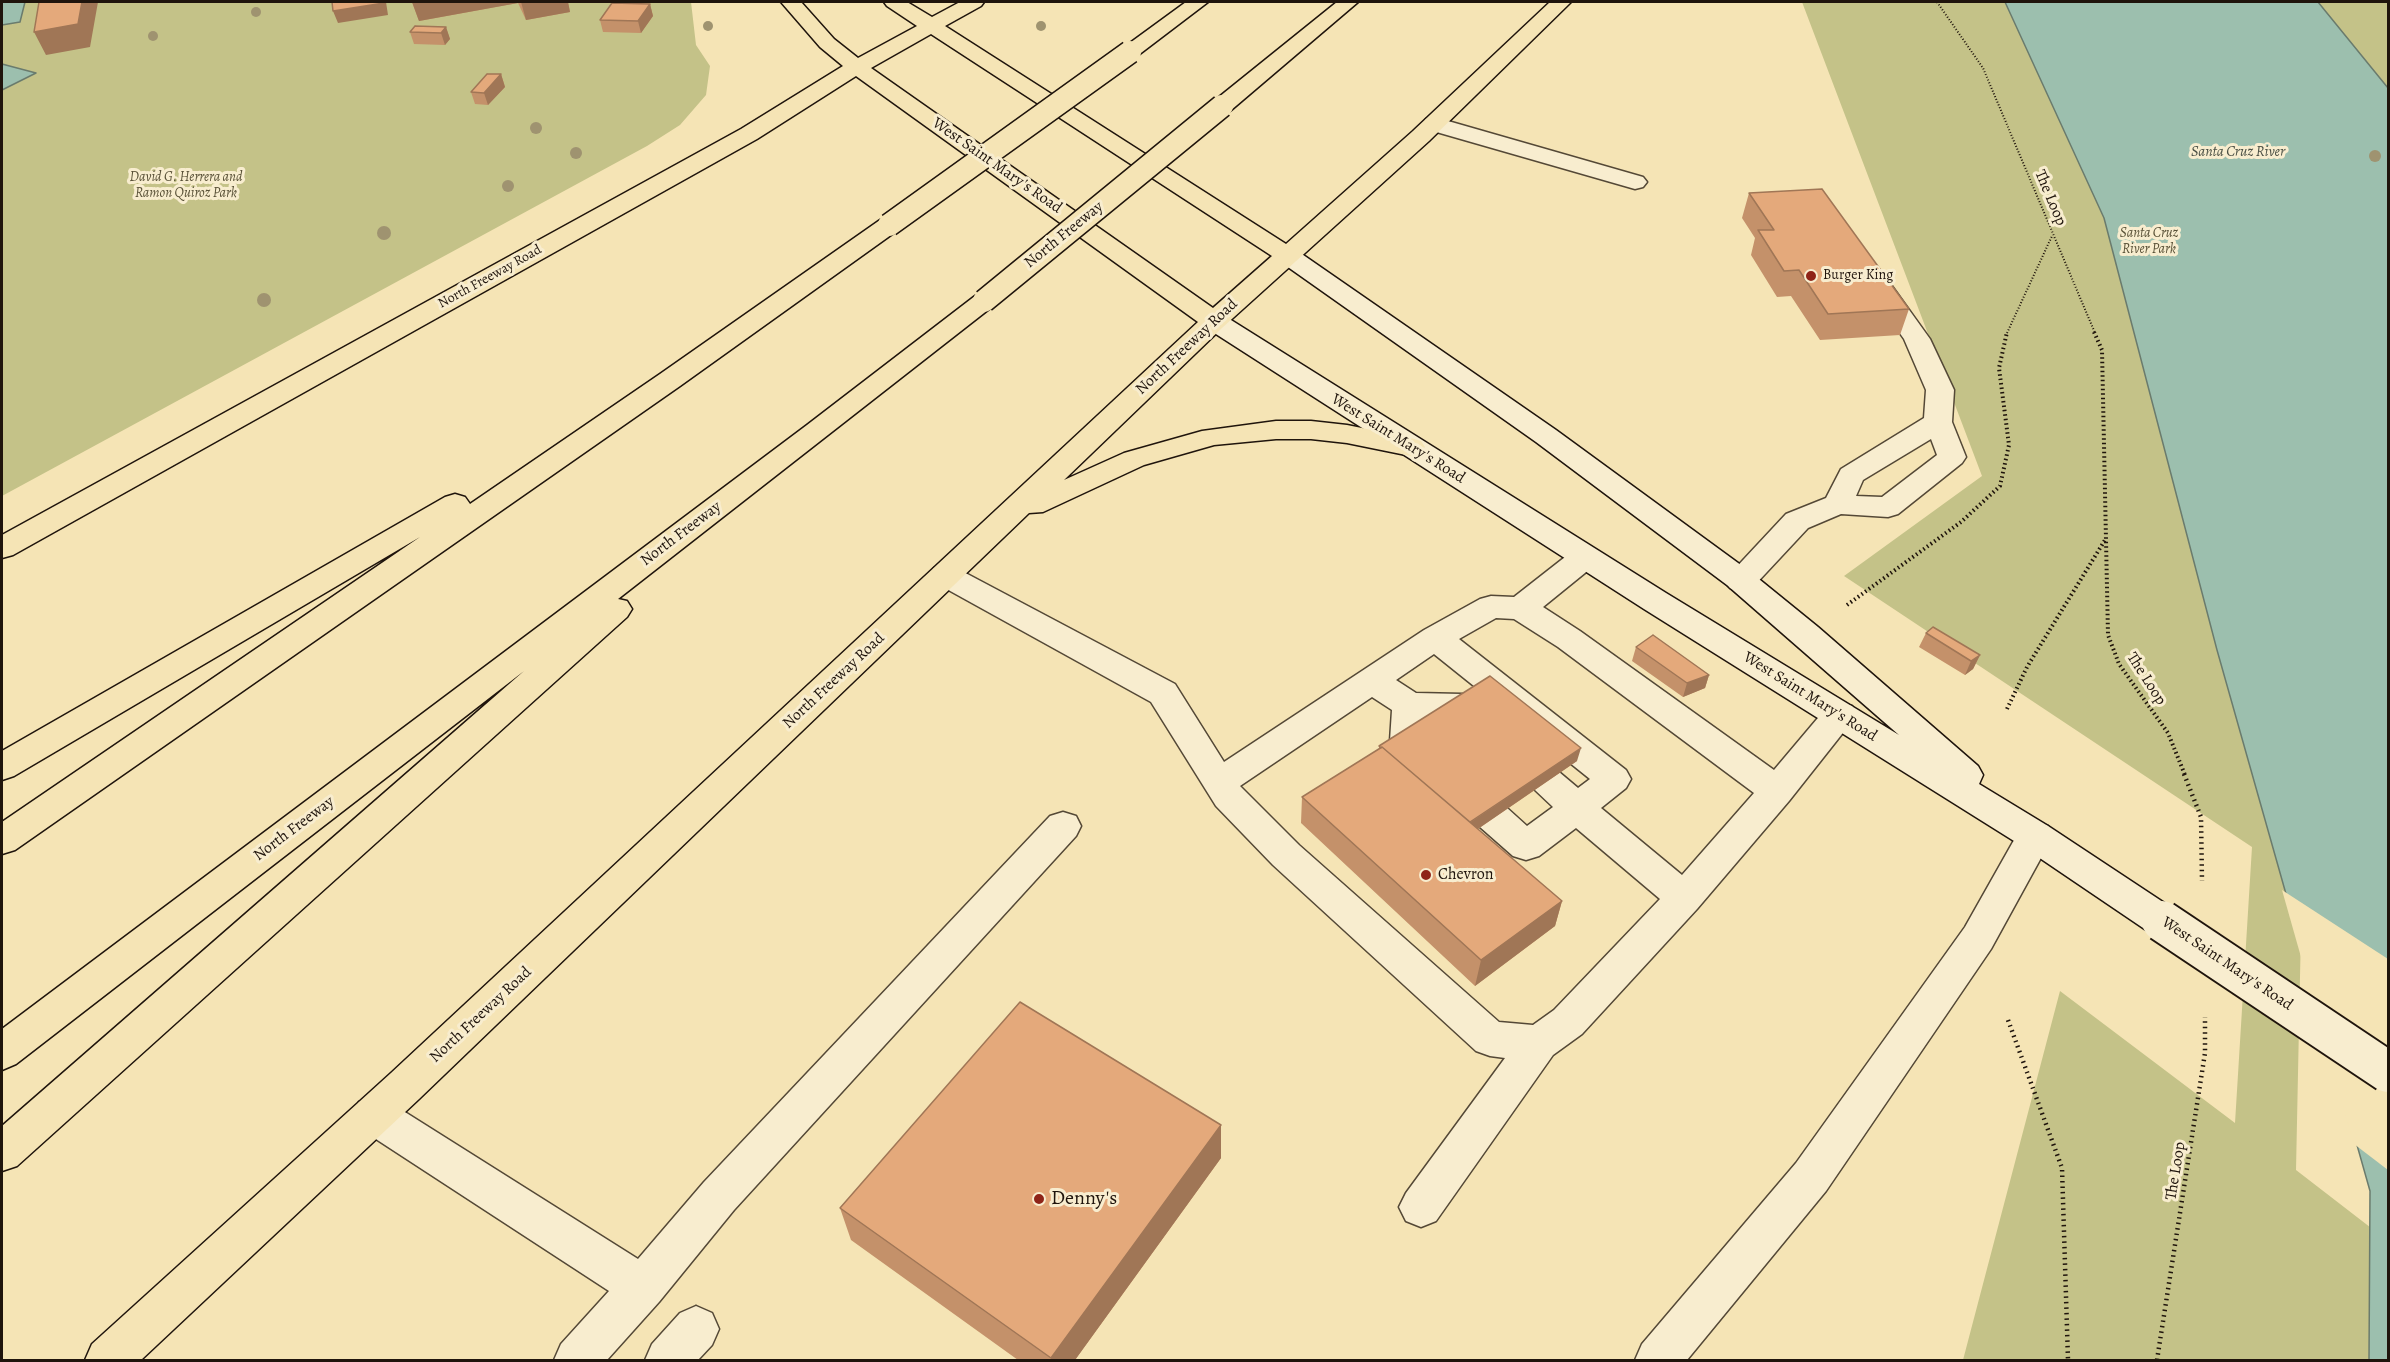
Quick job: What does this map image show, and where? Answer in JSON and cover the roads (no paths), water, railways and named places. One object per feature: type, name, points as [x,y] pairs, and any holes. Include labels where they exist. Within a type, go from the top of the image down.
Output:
[{"type":"main road","name":"West Saint Mary's Road","points":[[791,2],[827,43],[858,67],[1214,321],[1585,557],[2035,836],[2388,1072]]},
{"type":"main road","name":"West Saint Mary's Road","points":[[894,2],[1287,255],[1546,436],[1741,580],[1807,635],[2035,836]]},
{"type":"main road","name":"North Freeway Road","points":[[2,548],[749,134],[858,67],[974,2]]},
{"type":"main road","points":[[2,840],[670,380],[1198,2]]},
{"type":"main road","name":"North Freeway","points":[[2,1052],[817,431],[984,301],[1348,2]]},
{"type":"main road","name":"North Freeway Road","points":[[108,1360],[374,1115],[1214,321],[1434,124],[1561,2]]},
{"type":"main road","points":[[1434,124],[1635,182]]},
{"type":"main road","points":[[1741,580],[1797,521],[1838,504],[1888,507],[1952,457],[1938,422],[1940,390],[1917,339],[1864,264]]},
{"type":"main road","points":[[2,767],[670,380]]},
{"type":"main road","points":[[1838,504],[1851,476],[1938,422]]},
{"type":"main road","points":[[1005,519],[1134,459],[1212,437],[1276,430],[1311,430],[1347,434],[1411,447]]},
{"type":"main road","points":[[2,1152],[817,431]]},
{"type":"main road","points":[[1521,608],[1585,557]]},
{"type":"main road","points":[[945,575],[1163,693],[1228,796],[1286,855],[1490,1039],[1539,1043]]},
{"type":"main road","points":[[1219,783],[1435,638],[1491,607],[1521,608],[1569,639],[1777,791]]},
{"type":"main road","points":[[1435,638],[1495,682],[1614,779],[1527,846],[1493,817]]},
{"type":"main road","points":[[1373,681],[1409,705],[1462,706]]},
{"type":"main road","points":[[1407,741],[1409,705]]},
{"type":"main road","points":[[1421,1207],[1539,1043],[1568,1022],[1684,898],[1840,715]]},
{"type":"main road","points":[[1547,781],[1684,898]]},
{"type":"main road","points":[[577,1360],[644,1287],[719,1196],[1063,826]]},
{"type":"main road","points":[[1658,1360],[1811,1177],[1978,938],[2035,836]]},
{"type":"main road","points":[[374,1115],[644,1287]]},
{"type":"water","points":[[2,2],[25,2],[20,22],[2,25]]},
{"type":"water","name":"Santa Cruz River","points":[[2005,2],[2318,2],[2388,88],[2388,1360],[2369,1360],[2370,1191],[2217,650],[2104,218]]},
{"type":"water","points":[[2,64],[36,73],[2,90]]},
{"type":"place","name":"Burger King","points":[[1811,276]]},
{"type":"place","name":"Chevron","points":[[1426,875]]},
{"type":"place","name":"Denny's","points":[[1039,1199]]},
{"type":"park label","name":"David G. Herrera and Ramon Quiroz Park","points":[[186,186]]},
{"type":"park label","name":"Santa Cruz River Park","points":[[2149,242]]}]
